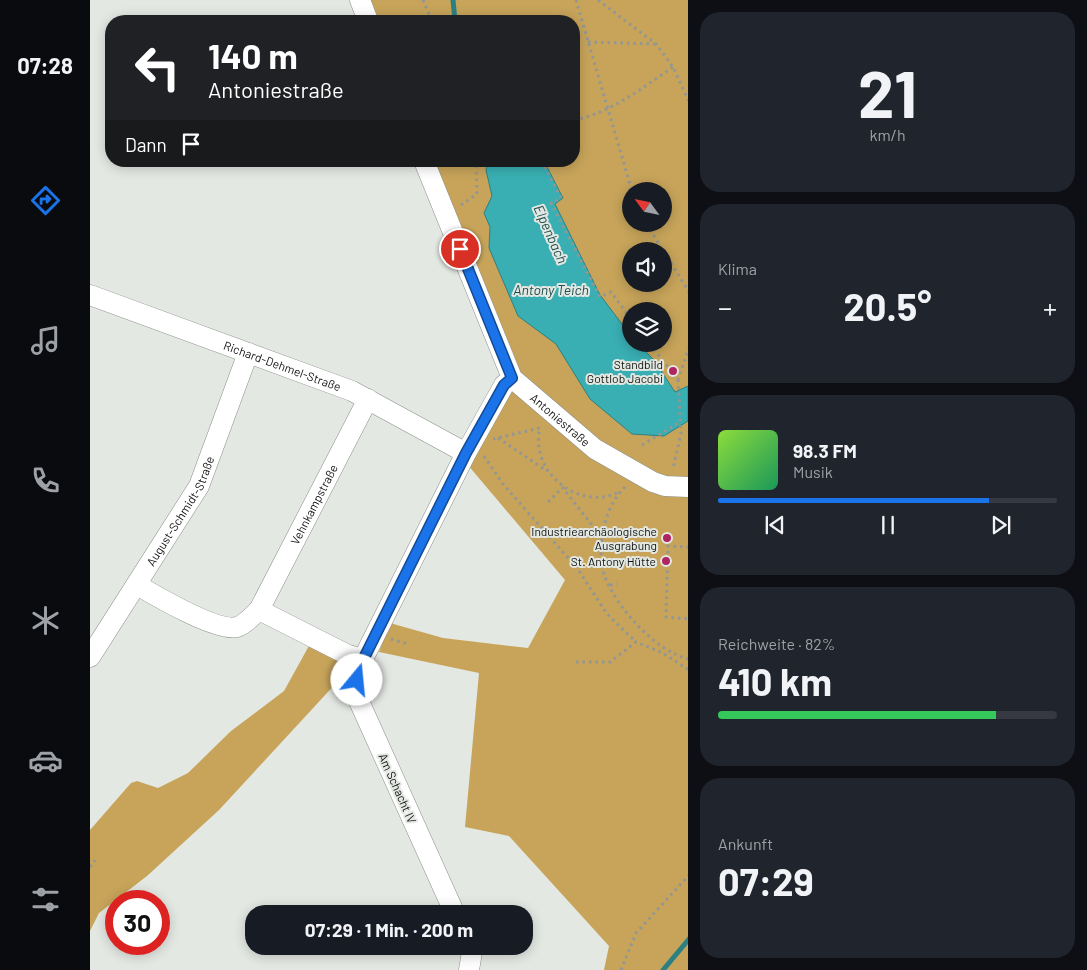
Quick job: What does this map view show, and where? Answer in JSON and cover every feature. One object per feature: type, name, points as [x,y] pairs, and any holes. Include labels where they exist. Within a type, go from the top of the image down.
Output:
[{"type":"street","points":[[360,0],[366,15]]},
{"type":"street","name":"Antoniestraße","points":[[426,167],[512,378],[595,449],[652,482],[679,486]]},
{"type":"street","name":"Richard-Dehmel-Straße","points":[[90,295],[248,353],[472,443]]},
{"type":"street","name":"August-Schmidt-Straße","points":[[90,657],[199,486],[248,353]]},
{"type":"street","name":"Am Schacht IV","points":[[450,905],[358,699],[357,680],[363,660],[472,443],[504,385],[512,378]]},
{"type":"street","name":"Vehnkampstraße","points":[[137,586],[174,606],[225,626],[238,627],[259,610],[368,400]]},
{"type":"street","points":[[259,610],[348,655],[363,660]]},
{"type":"street","points":[[469,970],[472,955]]},
{"type":"path","points":[[423,0],[429,15]]},
{"type":"path","points":[[576,0],[629,182]]},
{"type":"path","points":[[598,0],[656,44],[673,67],[688,102]]},
{"type":"path","points":[[588,42],[656,44]]},
{"type":"path","points":[[580,119],[591,117],[609,109],[673,67]]},
{"type":"path","points":[[445,214],[471,200],[476,194],[476,167]]},
{"type":"path","points":[[545,167],[561,198],[552,203],[600,297],[611,292],[622,307]]},
{"type":"path","points":[[672,266],[688,292]]},
{"type":"path","points":[[679,486],[681,434],[678,380],[688,348]]},
{"type":"path","points":[[656,352],[678,380]]},
{"type":"path","points":[[642,444],[680,422]]},
{"type":"path","points":[[472,443],[540,428],[537,444],[539,454],[550,473],[603,539]]},
{"type":"path","points":[[498,438],[550,473]]},
{"type":"path","points":[[472,443],[488,460],[503,484],[577,568],[607,614],[636,642],[664,653],[688,670]]},
{"type":"path","points":[[561,486],[578,494],[596,498],[609,497],[618,493],[638,474]]},
{"type":"path","points":[[548,502],[561,486]]},
{"type":"path","points":[[618,493],[604,529],[602,554],[605,577],[627,612],[648,636],[675,656],[688,659]]},
{"type":"path","points":[[688,547],[668,546],[666,617],[688,619]]},
{"type":"path","points":[[610,585],[616,584]]},
{"type":"path","points":[[576,662],[610,662],[636,642]]},
{"type":"path","points":[[90,867],[95,860]]},
{"type":"path","points":[[621,970],[628,950],[640,928],[688,877]]},
{"type":"shaded area","points":[[364,0],[688,0],[688,970],[604,970],[609,946],[509,836],[465,827],[479,673],[379,652],[390,623],[443,638],[528,648],[565,580],[467,464],[517,374],[432,167],[580,167],[580,15],[370,15]]},
{"type":"shaded area","points":[[310,644],[345,662],[339,680],[219,810],[147,876],[129,890],[105,890],[105,908],[99,913],[90,931],[90,830],[131,783],[137,781],[158,788],[188,773],[231,731],[284,691]]},
{"type":"water","name":"Antony Teich","points":[[487,167],[547,167],[563,198],[555,204],[600,295],[622,324],[622,352],[646,352],[654,360],[675,392],[688,386],[688,421],[664,436],[632,434],[590,399],[556,344],[518,316],[489,248],[490,227],[484,213],[492,196]]},
{"type":"waterway","name":"Elpenbach","points":[[453,0],[454,15]]},
{"type":"waterway","name":"Elpenbach","points":[[663,970],[688,940]]},
{"type":"place","name":"Standbild Gottlob Jacobi","points":[[673,371]]},
{"type":"place","name":"Industriearchäologische Ausgrabung","points":[[667,538]]},
{"type":"place","name":"St. Antony Hütte","points":[[666,561]]},
{"type":"route","points":[[357,680],[363,660],[466,453],[504,385],[512,378],[460,249]]}]
